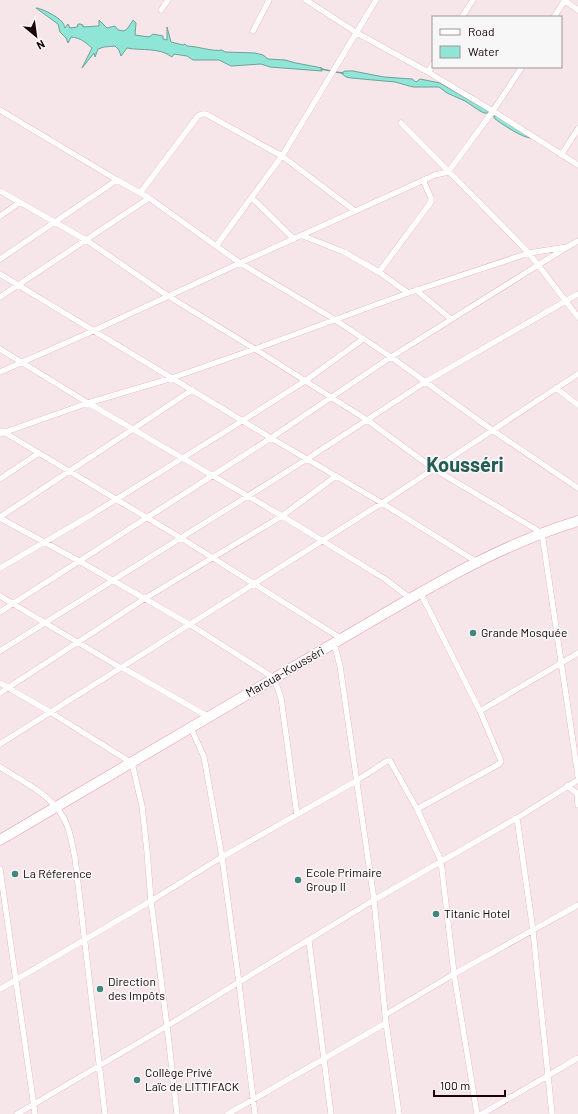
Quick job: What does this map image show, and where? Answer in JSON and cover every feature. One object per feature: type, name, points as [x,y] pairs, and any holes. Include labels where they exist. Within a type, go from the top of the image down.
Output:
[{"type":"highway","name":"Maroua-Kousséri","points":[[0,840],[209,718],[420,592],[477,562],[542,533],[578,521]]},
{"type":"street","points":[[161,10],[168,0]]},
{"type":"street","points":[[253,31],[269,0]]},
{"type":"street","points":[[306,0],[357,32],[493,111],[578,165]]},
{"type":"street","points":[[216,246],[282,156],[376,0]]},
{"type":"street","points":[[463,16],[473,0]]},
{"type":"street","points":[[555,16],[564,0],[578,10]]},
{"type":"street","points":[[428,72],[432,66]]},
{"type":"street","points":[[0,372],[303,236],[423,180],[448,172],[493,111],[521,68]]},
{"type":"street","points":[[0,110],[149,198],[240,263],[334,319],[391,357],[492,430],[578,488]]},
{"type":"street","points":[[140,193],[198,116],[206,114],[282,156],[355,211]]},
{"type":"street","points":[[401,123],[529,253],[578,317]]},
{"type":"street","points":[[561,155],[578,128]]},
{"type":"street","points":[[0,259],[117,180]]},
{"type":"street","points":[[379,272],[431,202],[431,198],[423,180]]},
{"type":"street","points":[[0,191],[86,240],[168,296],[367,420],[434,469],[542,533],[560,664],[578,776]]},
{"type":"street","points":[[0,297],[149,198]]},
{"type":"street","points":[[252,198],[294,239]]},
{"type":"street","points":[[0,216],[19,203]]},
{"type":"street","points":[[303,236],[338,248],[379,272],[408,293]]},
{"type":"street","points":[[0,612],[271,438],[391,357],[578,241]]},
{"type":"street","points":[[1,432],[88,403],[172,378],[416,290],[529,253],[568,247]]},
{"type":"street","points":[[0,274],[271,438],[382,503],[477,562]]},
{"type":"street","points":[[416,290],[451,319]]},
{"type":"street","points":[[0,651],[248,497],[425,382],[578,294]]},
{"type":"street","points":[[0,568],[91,516],[182,457],[305,381],[363,339]]},
{"type":"street","points":[[0,348],[20,362],[88,403],[282,516],[385,579],[410,598]]},
{"type":"street","points":[[0,744],[382,503],[578,374]]},
{"type":"street","points":[[556,388],[578,405]]},
{"type":"street","points":[[192,390],[0,517],[189,624],[274,678],[281,698],[297,815]]},
{"type":"street","points":[[1,432],[39,453],[213,558],[338,641],[340,666],[374,900],[385,1015],[399,1114]]},
{"type":"street","points":[[0,479],[39,453]]},
{"type":"street","points":[[0,693],[144,599],[282,516],[336,476]]},
{"type":"street","points":[[417,809],[501,763],[501,757],[480,710],[420,592]]},
{"type":"street","points":[[0,596],[79,642],[120,668],[123,668],[209,718]]},
{"type":"street","points":[[480,710],[578,653]]},
{"type":"street","points":[[0,684],[50,712],[132,763],[142,806],[151,901],[168,1026],[177,1114]]},
{"type":"street","points":[[191,728],[204,757],[222,857],[240,983],[255,1114]]},
{"type":"street","points":[[0,989],[151,901],[222,857],[356,781],[387,761],[390,761],[417,809],[441,861],[454,974],[477,1114]]},
{"type":"street","points":[[0,767],[50,799],[57,807],[68,826],[75,858],[105,1114]]},
{"type":"street","points":[[17,1114],[100,1064],[168,1026],[374,900],[517,818],[578,780]]},
{"type":"street","points":[[567,786],[577,794],[578,805]]},
{"type":"street","points":[[517,818],[533,931],[552,1114]]},
{"type":"street","points":[[0,869],[35,1114]]},
{"type":"street","points":[[385,1015],[454,974],[578,905]]},
{"type":"street","points":[[309,941],[331,1114]]},
{"type":"street","points":[[228,1114],[386,1023]]},
{"type":"street","points":[[482,1114],[578,1058]]},
{"type":"water","points":[[36,8],[46,11],[57,18],[63,23],[65,28],[68,24],[70,28],[77,27],[78,24],[83,25],[83,27],[99,26],[99,20],[107,28],[115,26],[118,30],[124,31],[133,20],[136,23],[135,35],[149,37],[153,34],[163,36],[163,39],[167,40],[167,27],[171,42],[210,50],[222,50],[225,52],[255,53],[263,55],[268,59],[285,60],[322,68],[322,71],[270,67],[261,64],[231,66],[219,60],[193,60],[187,56],[174,54],[172,57],[162,52],[127,48],[121,56],[119,50],[115,46],[98,49],[95,57],[94,53],[82,68],[92,48],[78,38],[71,37],[68,43],[66,38],[60,32],[58,24]]},
{"type":"water","points":[[345,71],[353,71],[384,77],[412,79],[416,82],[420,79],[440,83],[489,113],[480,111],[439,87],[413,87],[395,82],[351,78],[346,77],[341,73]]},
{"type":"water","points":[[494,116],[497,116],[531,138],[523,136],[512,130],[497,121]]},
{"type":"waterway","points":[[321,69],[331,71]]},
{"type":"waterway","points":[[335,72],[343,73]]},
{"type":"place","name":"Grande Mosquée","points":[[473,633]]},
{"type":"place","name":"La Réference","points":[[15,874]]},
{"type":"place","name":"Ecole Primaire Group II","points":[[298,880]]},
{"type":"place","name":"Titanic Hotel","points":[[436,914]]},
{"type":"place","name":"Direction des Impôts","points":[[100,989]]},
{"type":"place","name":"Collège Privé Laïc de LITTIFACK","points":[[137,1080]]},
{"type":"district","name":"Kousséri","points":[[465,465]]}]
